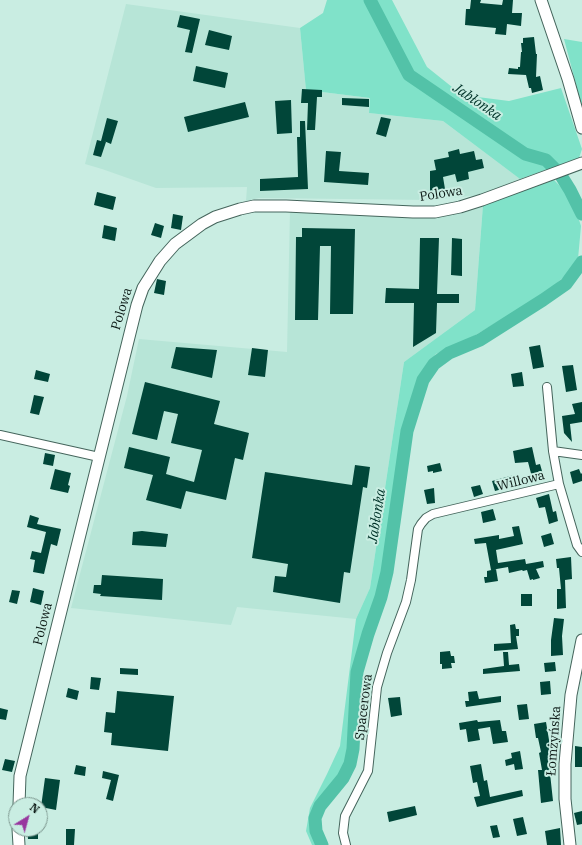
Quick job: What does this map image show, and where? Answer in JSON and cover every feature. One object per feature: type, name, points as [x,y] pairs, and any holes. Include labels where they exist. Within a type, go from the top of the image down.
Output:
[{"type":"street","points":[[541,0],[568,79],[582,128]]},
{"type":"street","name":"Polowa","points":[[19,797],[20,776],[137,304],[143,288],[160,261],[175,244],[202,224],[228,212],[254,206],[435,212],[460,207],[564,171],[582,163]]},
{"type":"street","points":[[547,386],[553,451],[560,484]]},
{"type":"street","points":[[0,435],[99,456]]},
{"type":"street","points":[[553,451],[582,455]]},
{"type":"street","name":"Willowa","points":[[421,524],[426,518],[433,514],[560,484],[577,545],[582,552]]},
{"type":"street","name":"Spacerowa","points":[[346,845],[343,833],[345,816],[368,771],[377,687],[387,653],[406,602],[411,580],[418,529],[421,524]]},
{"type":"street","name":"Łomżyńska","points":[[570,845],[565,799],[565,764],[570,695],[581,653],[582,640]]},
{"type":"shaded area","points":[[126,4],[300,28],[306,90],[370,98],[369,113],[443,121],[520,179],[480,195],[431,200],[259,198],[246,201],[247,187],[156,188],[85,164]]},
{"type":"shaded area","points":[[483,205],[475,310],[404,362],[370,588],[356,619],[237,607],[231,625],[71,608],[127,396],[139,339],[287,352],[290,210],[435,214]]},
{"type":"green space","points":[[327,0],[392,0],[427,67],[462,95],[509,101],[561,88],[582,149],[579,158],[520,179],[443,121],[369,113],[370,98],[306,90],[300,28],[323,13]]},
{"type":"green space","points":[[564,39],[582,42],[582,107]]},
{"type":"green space","points":[[554,180],[572,198],[581,226],[578,259],[567,274],[547,292],[474,336],[436,354],[422,371],[407,411],[380,588],[375,606],[362,636],[354,670],[347,756],[340,775],[316,806],[313,817],[314,829],[320,845],[312,845],[306,831],[310,808],[340,746],[356,619],[370,588],[404,362],[475,310],[483,205]]},
{"type":"building","points":[[471,0],[481,0],[480,3],[502,5],[503,0],[513,0],[512,13],[522,13],[521,26],[507,24],[506,35],[495,34],[496,28],[465,25],[466,9],[470,9]]},
{"type":"building","points":[[180,15],[200,19],[192,53],[185,52],[190,30],[177,27]]},
{"type":"building","points":[[209,30],[232,36],[229,50],[205,45]]},
{"type":"building","points":[[534,37],[537,54],[536,77],[540,76],[543,90],[532,93],[531,88],[529,88],[526,75],[508,74],[509,68],[518,69],[518,67],[520,67],[522,52],[521,43],[523,43],[523,38]]},
{"type":"building","points":[[196,66],[228,73],[225,88],[193,81]]},
{"type":"building","points":[[302,89],[322,90],[322,97],[317,97],[315,130],[307,130],[308,103],[301,103]]},
{"type":"building","points":[[342,98],[369,99],[369,107],[342,105]]},
{"type":"building","points":[[291,100],[292,133],[277,134],[275,101]]},
{"type":"building","points":[[245,102],[249,117],[188,132],[184,117]]},
{"type":"building","points":[[381,117],[391,119],[386,137],[376,134]]},
{"type":"building","points":[[107,118],[118,121],[111,144],[104,141],[106,142],[101,157],[93,155],[97,140],[101,141]]},
{"type":"building","points":[[300,121],[305,121],[308,189],[260,191],[260,179],[298,177],[297,137],[300,137]]},
{"type":"building","points":[[459,149],[460,154],[474,151],[476,160],[482,159],[484,168],[468,172],[469,179],[457,182],[455,174],[443,177],[445,189],[430,191],[430,171],[436,170],[434,160],[449,157],[448,152]]},
{"type":"building","points":[[326,151],[341,152],[339,171],[369,173],[368,185],[324,182]]},
{"type":"building","points":[[97,192],[116,197],[113,210],[94,205]]},
{"type":"building","points":[[173,214],[183,216],[181,230],[171,228]]},
{"type":"building","points":[[155,223],[164,226],[161,238],[151,235]]},
{"type":"building","points":[[104,225],[117,228],[115,241],[102,238]]},
{"type":"building","points":[[302,228],[355,229],[353,314],[330,314],[331,246],[320,246],[318,320],[295,320],[296,237],[302,237]]},
{"type":"building","points":[[420,238],[439,238],[437,294],[459,294],[459,303],[437,303],[436,333],[413,347],[414,303],[385,303],[386,288],[419,289]]},
{"type":"building","points":[[452,238],[462,239],[462,276],[451,275]]},
{"type":"building","points":[[157,279],[166,281],[164,295],[154,293]]},
{"type":"building","points":[[540,345],[544,367],[533,369],[529,347]]},
{"type":"building","points":[[176,347],[217,350],[212,378],[171,368]]},
{"type":"building","points":[[252,348],[268,350],[265,377],[248,375]]},
{"type":"building","points":[[573,365],[577,390],[566,392],[562,366]]},
{"type":"building","points":[[36,370],[50,374],[48,382],[34,379]]},
{"type":"building","points":[[522,372],[524,386],[513,387],[511,374]]},
{"type":"building","points":[[145,382],[220,401],[214,424],[249,433],[243,460],[235,458],[226,500],[186,491],[181,509],[146,500],[153,475],[124,468],[129,447],[170,457],[166,474],[194,482],[202,450],[171,443],[178,414],[164,411],[157,440],[132,434]]},
{"type":"building","points":[[34,395],[44,397],[39,415],[30,413]]},
{"type":"building","points":[[582,402],[582,422],[570,424],[572,442],[564,433],[562,416],[575,414],[572,404]]},
{"type":"building","points":[[532,447],[536,465],[540,464],[544,478],[533,481],[528,462],[515,463],[513,451]]},
{"type":"building","points":[[45,453],[55,455],[53,466],[43,464]]},
{"type":"building","points":[[440,463],[442,471],[433,473],[433,471],[428,472],[427,466]]},
{"type":"building","points":[[355,465],[370,467],[367,488],[363,487],[350,573],[344,572],[340,603],[273,592],[275,576],[286,577],[288,564],[252,558],[265,472],[352,485]]},
{"type":"building","points":[[55,469],[71,473],[68,493],[50,489]]},
{"type":"building","points":[[579,469],[581,474],[582,473],[582,481],[573,484],[570,472]]},
{"type":"building","points":[[514,475],[517,485],[495,491],[492,481]]},
{"type":"building","points":[[480,485],[483,494],[474,497],[471,487]]},
{"type":"building","points":[[434,488],[435,503],[427,504],[424,490]]},
{"type":"building","points":[[549,494],[553,512],[556,511],[558,521],[549,524],[545,507],[539,508],[536,498]]},
{"type":"building","points":[[493,509],[496,520],[483,523],[481,512]]},
{"type":"building","points":[[30,515],[39,518],[37,524],[61,529],[57,546],[51,544],[44,574],[33,572],[35,560],[30,559],[32,551],[41,553],[46,532],[27,527]]},
{"type":"building","points":[[519,526],[523,544],[496,550],[498,563],[525,559],[526,564],[543,561],[544,567],[536,569],[540,578],[530,580],[527,570],[509,573],[508,567],[491,570],[486,543],[475,544],[474,539],[499,535],[499,539],[514,536],[512,527]]},
{"type":"building","points":[[142,531],[168,534],[166,547],[132,545],[133,532]]},
{"type":"building","points":[[551,533],[554,544],[544,547],[541,536]]},
{"type":"building","points":[[571,557],[572,579],[565,580],[566,608],[557,609],[557,589],[561,589],[559,568],[557,568],[556,559]]},
{"type":"building","points":[[496,569],[498,581],[485,583],[484,577],[487,577],[487,571]]},
{"type":"building","points":[[102,575],[163,579],[162,600],[100,596],[101,594],[93,593],[94,585],[101,585]]},
{"type":"building","points":[[33,588],[44,591],[41,605],[30,602]]},
{"type":"building","points":[[12,590],[20,591],[17,604],[9,602]]},
{"type":"building","points":[[521,594],[532,594],[532,606],[521,606]]},
{"type":"building","points":[[554,618],[564,619],[562,636],[563,655],[551,656],[551,640]]},
{"type":"building","points":[[515,624],[516,629],[519,629],[519,636],[516,636],[518,649],[494,651],[494,644],[511,643],[510,625]]},
{"type":"building","points":[[450,651],[451,656],[454,656],[455,663],[451,663],[452,668],[442,669],[442,664],[440,664],[440,652]]},
{"type":"building","points":[[503,652],[508,652],[509,665],[519,664],[520,671],[483,674],[483,669],[504,666]]},
{"type":"building","points":[[555,662],[556,671],[545,672],[544,663]]},
{"type":"building","points":[[120,668],[138,669],[138,675],[120,674]]},
{"type":"building","points":[[91,677],[101,678],[99,690],[90,689]]},
{"type":"building","points":[[550,681],[551,694],[541,695],[540,682]]},
{"type":"building","points":[[68,688],[79,691],[77,700],[66,697]]},
{"type":"building","points":[[117,691],[174,696],[168,751],[111,745],[112,733],[104,732],[106,712],[115,713]]},
{"type":"building","points":[[477,691],[479,699],[501,696],[501,702],[466,707],[465,701],[469,701],[468,692]]},
{"type":"building","points":[[400,697],[402,715],[391,717],[388,698]]},
{"type":"building","points":[[527,704],[529,719],[519,720],[517,705]]},
{"type":"building","points":[[0,708],[8,710],[6,720],[0,719]]},
{"type":"building","points":[[477,720],[478,722],[500,720],[502,731],[506,731],[508,742],[493,744],[490,727],[478,729],[480,740],[468,742],[466,729],[460,730],[459,723]]},
{"type":"building","points":[[546,722],[553,764],[549,764],[553,801],[541,803],[538,770],[542,770],[539,753],[541,752],[538,738],[536,738],[534,724]]},
{"type":"building","points":[[575,746],[582,747],[582,767],[575,767]]},
{"type":"building","points":[[520,751],[523,769],[515,770],[514,764],[506,766],[505,760],[512,758],[511,753]]},
{"type":"building","points":[[5,759],[15,761],[12,772],[2,770]]},
{"type":"building","points":[[481,764],[484,781],[487,780],[490,797],[522,790],[523,796],[477,807],[474,797],[480,796],[477,782],[473,783],[470,766]]},
{"type":"building","points":[[76,765],[86,767],[85,776],[74,774]]},
{"type":"building","points":[[103,771],[119,775],[113,801],[106,799],[111,780],[102,778]]},
{"type":"building","points":[[45,778],[60,780],[56,810],[48,808],[48,797],[42,797]]},
{"type":"building","points":[[415,806],[417,815],[389,822],[387,812]]},
{"type":"building","points":[[582,811],[582,824],[577,825],[574,813]]},
{"type":"building","points":[[523,817],[527,834],[517,836],[513,819]]},
{"type":"building","points":[[497,825],[500,837],[493,838],[490,826]]},
{"type":"building","points":[[560,828],[561,845],[547,845],[545,831]]},
{"type":"building","points":[[66,829],[75,829],[74,845],[66,845]]},
{"type":"building","points":[[28,837],[38,837],[38,839],[28,839]]},
{"type":"waterway","name":"Jabłonka","points":[[370,0],[409,75],[525,154],[546,160],[560,174],[582,214]]},
{"type":"waterway","name":"Jabłonka","points":[[322,845],[316,831],[315,818],[320,806],[343,778],[350,764],[353,749],[357,672],[381,597],[387,572],[407,431],[423,380],[434,364],[449,353],[480,340],[566,284],[582,262]]}]
